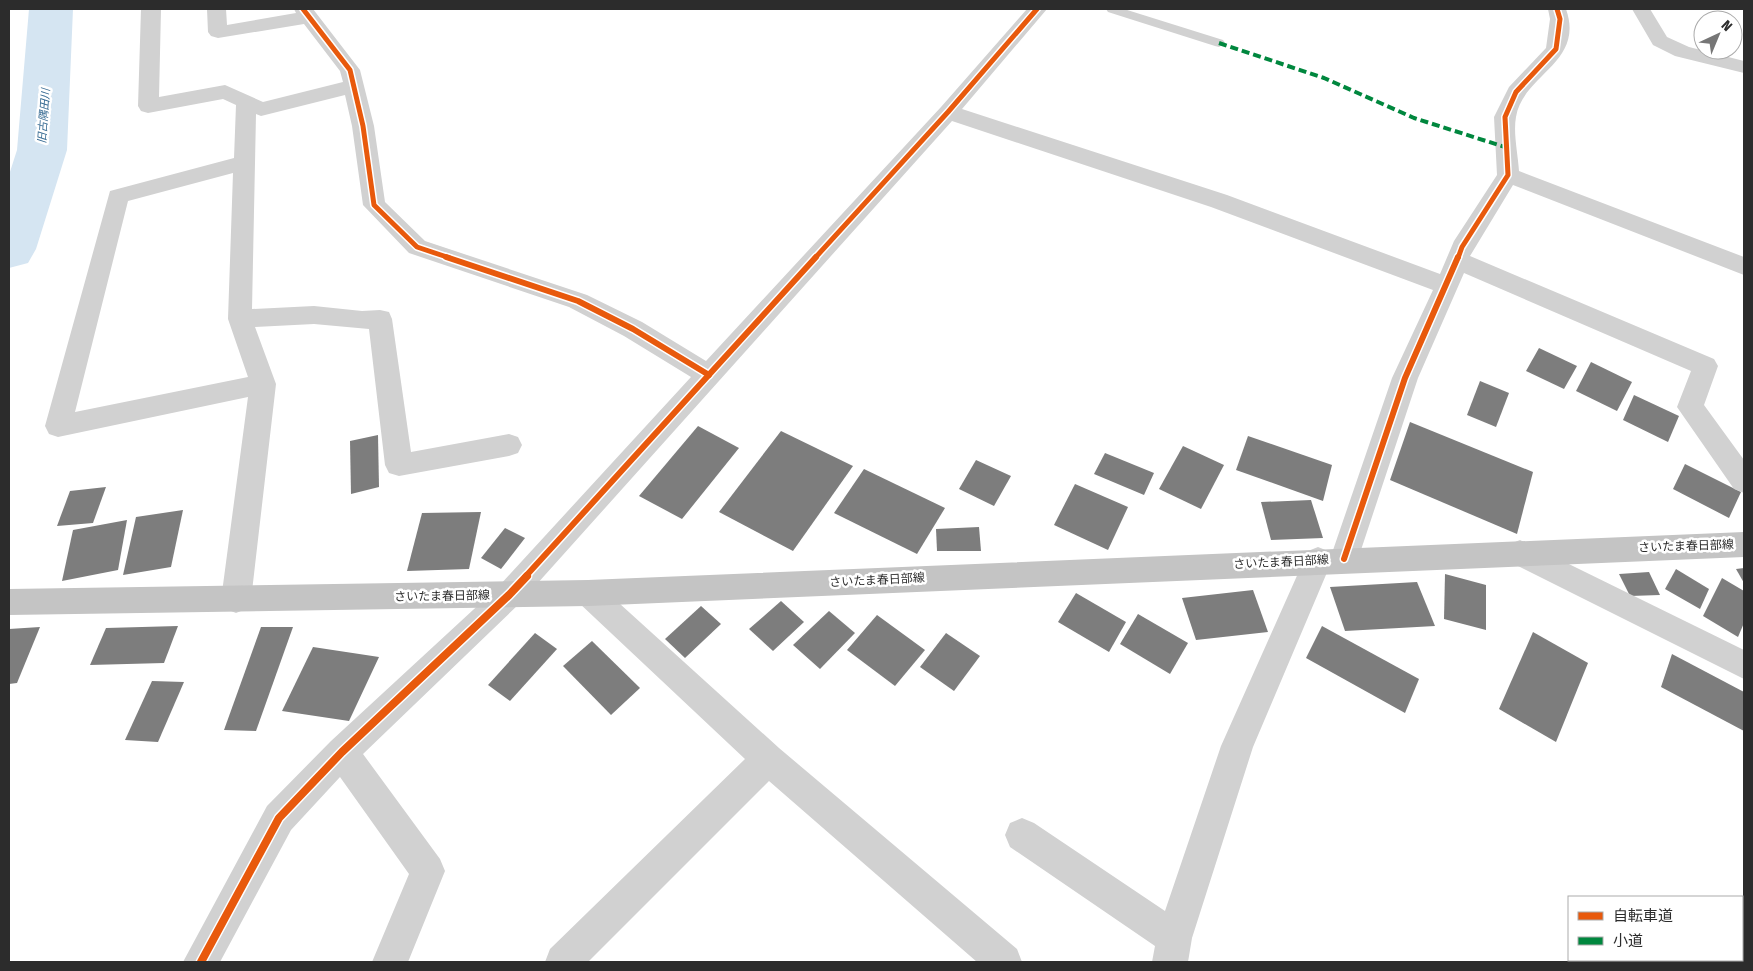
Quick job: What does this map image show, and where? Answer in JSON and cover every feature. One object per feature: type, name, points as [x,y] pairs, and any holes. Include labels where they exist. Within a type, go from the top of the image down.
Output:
[{"type":"main road","name":"さいたま春日部線","points":[[9,602],[236,600],[588,593],[1331,560],[1744,544]]},
{"type":"street","points":[[151,9],[148,106],[225,92],[262,109],[354,86]]},
{"type":"street","points":[[217,9],[218,32],[306,13],[350,70],[363,126],[374,205],[417,247],[578,301],[632,329],[709,375]]},
{"type":"street","points":[[202,962],[279,818],[342,752],[509,595],[948,112],[1037,9]]},
{"type":"street","points":[[1022,835],[1172,950],[1237,746],[1331,560],[1404,378],[1447,286],[1462,247],[1508,175],[1505,117],[1516,92],[1556,49],[1560,20],[1557,9]]},
{"type":"street","points":[[1641,9],[1660,41],[1682,52],[1744,67]]},
{"type":"street","points":[[236,600],[263,384],[240,319],[246,102]]},
{"type":"street","points":[[948,112],[1219,201],[1447,286]]},
{"type":"street","points":[[244,163],[118,196],[58,426],[263,384]]},
{"type":"street","points":[[1508,175],[1744,266]]},
{"type":"street","points":[[1456,260],[1705,366],[1690,406],[1744,481]]},
{"type":"street","points":[[240,319],[314,315],[362,320],[380,319],[399,465],[509,445]]},
{"type":"street","points":[[1520,553],[1744,666]]},
{"type":"street","points":[[588,593],[768,759],[1004,962]]},
{"type":"street","points":[[342,752],[428,871],[390,962]]},
{"type":"street","points":[[563,962],[768,759]]},
{"type":"lane","points":[[1112,9],[1219,43]]},
{"type":"building","points":[[1539,348],[1577,366],[1564,389],[1526,371]]},
{"type":"building","points":[[1591,362],[1632,382],[1617,411],[1576,391]]},
{"type":"building","points":[[1480,381],[1509,393],[1496,427],[1467,415]]},
{"type":"building","points":[[1634,395],[1679,416],[1668,442],[1623,420]]},
{"type":"building","points":[[1410,422],[1533,472],[1517,534],[1390,480]]},
{"type":"building","points":[[698,426],[739,448],[682,519],[639,496]]},
{"type":"building","points":[[781,431],[853,466],[793,551],[719,512]]},
{"type":"building","points":[[378,435],[379,487],[351,494],[350,441]]},
{"type":"building","points":[[1248,436],[1332,465],[1323,501],[1236,470]]},
{"type":"building","points":[[1183,446],[1224,465],[1201,509],[1159,489]]},
{"type":"building","points":[[1105,453],[1154,473],[1144,495],[1094,474]]},
{"type":"building","points":[[976,460],[1011,476],[994,506],[959,489]]},
{"type":"building","points":[[1685,464],[1741,492],[1729,518],[1673,489]]},
{"type":"building","points":[[864,469],[945,508],[917,554],[834,513]]},
{"type":"building","points":[[1075,484],[1128,507],[1108,550],[1054,525]]},
{"type":"building","points":[[106,487],[93,523],[57,526],[70,491]]},
{"type":"building","points":[[1311,500],[1323,538],[1271,540],[1261,502]]},
{"type":"building","points":[[183,510],[171,567],[123,575],[136,517]]},
{"type":"building","points":[[481,512],[469,569],[407,571],[422,513]]},
{"type":"building","points":[[127,520],[118,570],[62,581],[73,530]]},
{"type":"building","points":[[979,527],[981,551],[937,551],[936,529]]},
{"type":"building","points":[[505,528],[525,538],[501,569],[481,558]]},
{"type":"building","points":[[1744,568],[1744,583],[1736,569]]},
{"type":"building","points":[[1676,569],[1709,589],[1700,609],[1665,589]]},
{"type":"building","points":[[1649,572],[1660,595],[1630,596],[1619,574]]},
{"type":"building","points":[[1445,574],[1486,585],[1486,630],[1444,619]]},
{"type":"building","points":[[1722,578],[1744,591],[1744,623],[1738,637],[1703,616]]},
{"type":"building","points":[[1417,582],[1435,626],[1345,631],[1330,587]]},
{"type":"building","points":[[1253,590],[1268,632],[1196,640],[1182,598]]},
{"type":"building","points":[[1076,593],[1126,622],[1109,652],[1058,622]]},
{"type":"building","points":[[781,601],[804,622],[773,651],[749,629]]},
{"type":"building","points":[[701,606],[721,624],[685,658],[665,639]]},
{"type":"building","points":[[829,611],[855,633],[820,669],[793,645]]},
{"type":"building","points":[[1138,614],[1188,643],[1170,674],[1120,644]]},
{"type":"building","points":[[877,615],[925,650],[895,686],[847,650]]},
{"type":"building","points":[[178,626],[164,663],[90,665],[106,628]]},
{"type":"building","points":[[1322,626],[1419,679],[1405,713],[1306,658]]},
{"type":"building","points":[[40,627],[17,683],[9,684],[9,629]]},
{"type":"building","points":[[261,627],[293,627],[256,731],[224,730]]},
{"type":"building","points":[[1533,632],[1588,663],[1556,742],[1499,709]]},
{"type":"building","points":[[535,633],[557,649],[510,701],[488,685]]},
{"type":"building","points":[[946,633],[980,656],[954,691],[920,667]]},
{"type":"building","points":[[592,641],[640,688],[611,715],[563,666]]},
{"type":"building","points":[[313,647],[379,657],[349,721],[282,711]]},
{"type":"building","points":[[1672,654],[1744,692],[1744,731],[1661,687]]},
{"type":"building","points":[[152,681],[184,682],[158,742],[125,740]]},
{"type":"waterway","name":"旧古隅田川","points":[[9,249],[42,150],[51,9]]},
{"type":"marked path","points":[[1219,43],[1324,78],[1414,118],[1508,148]]},
{"type":"cycle path","points":[[303,9],[350,70],[363,126],[374,205],[417,247],[578,301],[633,329],[709,375]]},
{"type":"cycle path","points":[[201,962],[279,818],[342,752],[509,595],[948,112],[1037,9]]},
{"type":"cycle path","points":[[1344,559],[1405,378],[1447,286],[1462,247],[1508,175],[1505,117],[1516,92],[1556,49],[1560,19],[1557,9]]}]
